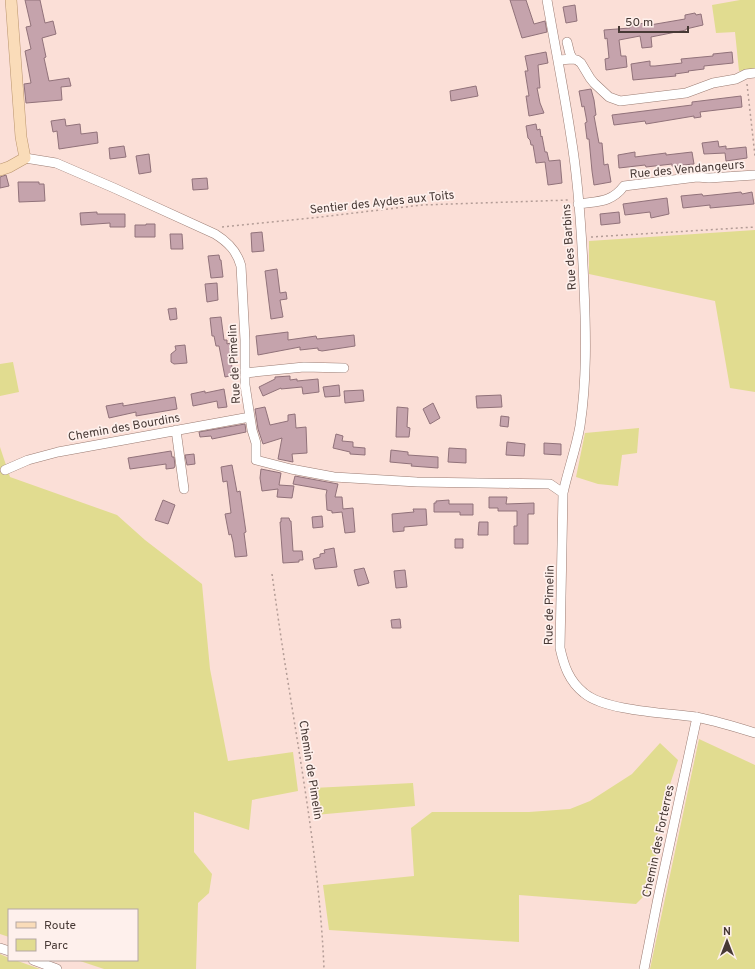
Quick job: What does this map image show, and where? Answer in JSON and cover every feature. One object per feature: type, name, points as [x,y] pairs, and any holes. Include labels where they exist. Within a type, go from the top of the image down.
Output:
[{"type":"main road","points":[[0,170],[25,158],[21,137],[10,0]]},
{"type":"street","name":"Rue des Barbins","points":[[547,0],[572,138],[582,238],[586,327],[585,378],[580,425],[563,493]]},
{"type":"street","points":[[567,42],[570,54],[574,59],[581,63],[590,78],[609,97],[620,101],[686,93],[713,83],[736,79],[751,73]]},
{"type":"street","points":[[558,60],[574,59]]},
{"type":"street","name":"Rue de Pimelin","points":[[25,158],[56,163],[114,188],[215,234],[228,243],[234,250],[238,256],[241,266],[246,397],[256,443],[256,460],[291,469],[334,477],[374,480],[550,484],[565,482]]},
{"type":"street","name":"Rue des Vendangeurs","points":[[578,202],[607,200],[618,194],[624,186],[697,177],[709,178],[755,175]]},
{"type":"street","points":[[245,373],[304,367],[344,368]]},
{"type":"street","name":"Chemin des Bourdins","points":[[5,470],[28,460],[58,452],[250,417]]},
{"type":"street","points":[[176,430],[184,489]]},
{"type":"street","points":[[550,484],[563,493]]},
{"type":"street","name":"Rue de Pimelin","points":[[563,493],[560,648],[565,668],[572,680],[584,694],[597,701],[616,706],[697,717],[755,733]]},
{"type":"street","name":"Chemin des Forterres","points":[[644,969],[697,717]]},
{"type":"street","points":[[36,961],[57,969]]},
{"type":"path","points":[[751,73],[755,156]]},
{"type":"path","name":"Sentier des Aydes aux Toits","points":[[215,234],[223,227],[422,205],[578,202]]},
{"type":"path","points":[[582,238],[755,227]]},
{"type":"path","name":"Chemin de Pimelin","points":[[272,574],[287,681],[310,821],[323,937],[324,969]]},
{"type":"green space","points":[[740,0],[755,0],[755,69],[739,71],[735,32],[716,33],[712,5]]},
{"type":"green space","points":[[755,230],[755,392],[730,388],[715,301],[589,274],[589,241]]},
{"type":"green space","points":[[13,362],[19,392],[0,396],[0,364]]},
{"type":"green space","points":[[639,428],[637,453],[622,455],[618,486],[598,484],[576,477],[585,433]]},
{"type":"green space","points":[[0,447],[10,477],[117,515],[145,540],[202,584],[210,669],[228,761],[293,752],[298,791],[252,800],[249,830],[194,812],[194,852],[212,874],[209,893],[198,903],[196,969],[104,969],[80,961],[138,961],[138,909],[8,909],[8,937],[0,934]]},
{"type":"green space","points":[[699,739],[755,765],[755,969],[650,969]]},
{"type":"green space","points":[[660,743],[678,760],[661,812],[652,888],[636,904],[519,895],[519,942],[329,930],[323,885],[414,876],[411,828],[432,812],[529,812],[570,809],[590,801],[632,774]]},
{"type":"green space","points":[[413,783],[415,806],[315,815],[313,788]]},
{"type":"green space","points":[[0,954],[8,958],[8,961],[18,961],[40,969],[0,969]]},
{"type":"building","points":[[25,0],[40,0],[45,23],[53,21],[56,34],[42,38],[46,57],[44,58],[49,81],[69,78],[71,86],[61,87],[62,100],[26,103],[24,84],[31,83],[25,51],[31,49],[26,27],[31,26]]},
{"type":"building","points":[[510,0],[526,0],[534,24],[545,21],[547,32],[522,38]]},
{"type":"building","points":[[575,5],[577,21],[566,23],[563,7]]},
{"type":"building","points":[[695,13],[696,15],[701,14],[703,25],[651,37],[652,47],[642,48],[640,36],[619,40],[621,56],[626,56],[627,67],[606,70],[605,59],[609,58],[607,38],[605,39],[604,30],[630,28],[629,26],[650,22],[650,25],[685,19],[685,15]]},
{"type":"building","points":[[546,52],[548,63],[538,65],[540,88],[537,88],[544,113],[529,116],[526,96],[529,96],[525,71],[528,71],[525,56]]},
{"type":"building","points":[[732,52],[733,63],[704,66],[704,69],[675,74],[676,76],[633,80],[631,64],[650,61],[650,66],[682,63],[681,59],[713,56],[713,54]]},
{"type":"building","points":[[476,86],[478,96],[451,101],[450,91]]},
{"type":"building","points":[[591,89],[594,100],[596,115],[594,116],[599,143],[602,143],[604,165],[608,164],[611,182],[594,185],[589,139],[587,139],[585,123],[587,122],[579,91]]},
{"type":"building","points":[[741,96],[742,107],[700,112],[701,117],[694,118],[694,116],[646,124],[645,121],[614,125],[612,115],[692,105],[692,102]]},
{"type":"building","points":[[65,119],[66,126],[80,124],[81,134],[97,132],[98,143],[59,149],[57,131],[53,132],[51,121]]},
{"type":"building","points":[[536,124],[537,130],[540,129],[545,152],[547,152],[549,161],[560,160],[562,183],[548,185],[545,162],[536,163],[533,145],[531,145],[528,138],[526,126]]},
{"type":"building","points":[[718,141],[719,147],[726,146],[726,149],[746,147],[747,158],[726,161],[725,153],[704,154],[702,143]]},
{"type":"building","points":[[124,146],[126,157],[110,159],[109,148]]},
{"type":"building","points":[[635,152],[635,157],[666,153],[666,155],[692,152],[694,164],[672,166],[672,164],[646,167],[645,165],[619,168],[618,155]]},
{"type":"building","points":[[149,154],[151,172],[139,174],[136,156]]},
{"type":"building","points":[[6,175],[9,186],[0,188],[0,177]]},
{"type":"building","points":[[207,178],[208,189],[193,190],[192,179]]},
{"type":"building","points":[[18,182],[39,182],[39,184],[44,184],[45,201],[19,202]]},
{"type":"building","points":[[741,192],[742,194],[752,192],[754,204],[710,208],[710,205],[683,208],[681,196],[702,194],[703,196]]},
{"type":"building","points":[[667,198],[669,214],[651,218],[650,212],[625,215],[623,204]]},
{"type":"building","points":[[97,212],[97,214],[125,214],[125,227],[110,227],[110,223],[81,225],[80,213]]},
{"type":"building","points":[[619,212],[620,223],[601,225],[600,214]]},
{"type":"building","points":[[155,224],[155,237],[135,237],[135,225]]},
{"type":"building","points":[[262,232],[264,251],[252,252],[251,233]]},
{"type":"building","points":[[170,234],[182,234],[183,249],[171,249]]},
{"type":"building","points":[[219,255],[223,277],[211,278],[208,256]]},
{"type":"building","points":[[277,269],[280,293],[286,292],[287,299],[280,300],[283,317],[271,319],[265,271]]},
{"type":"building","points":[[217,283],[218,300],[207,302],[205,284]]},
{"type":"building","points":[[176,308],[177,319],[170,320],[168,309]]},
{"type":"building","points":[[221,317],[224,340],[227,340],[227,344],[230,343],[232,358],[230,358],[234,375],[225,377],[219,346],[216,346],[214,336],[212,336],[210,318]]},
{"type":"building","points":[[288,332],[288,340],[316,336],[317,339],[354,335],[355,346],[322,351],[318,350],[318,348],[300,350],[300,347],[258,355],[256,336]]},
{"type":"building","points":[[185,345],[187,363],[174,364],[171,362],[171,354],[176,350],[175,346]]},
{"type":"building","points":[[290,376],[290,380],[297,379],[297,381],[318,379],[319,392],[303,394],[302,387],[281,388],[263,396],[259,387],[275,379],[275,377]]},
{"type":"building","points":[[339,385],[340,396],[325,397],[323,387]]},
{"type":"building","points":[[224,389],[227,407],[218,408],[217,401],[193,406],[191,394]]},
{"type":"building","points":[[363,390],[364,401],[345,403],[344,391]]},
{"type":"building","points":[[501,395],[502,407],[477,408],[476,396]]},
{"type":"building","points":[[175,397],[177,409],[136,416],[136,412],[109,418],[106,406],[123,403],[123,406]]},
{"type":"building","points":[[433,403],[440,418],[430,424],[423,409]]},
{"type":"building","points":[[265,407],[270,425],[288,421],[288,415],[295,414],[296,428],[306,427],[307,453],[292,454],[293,462],[278,459],[282,438],[263,444],[258,429],[255,409]]},
{"type":"building","points":[[397,407],[408,408],[407,427],[410,428],[409,437],[396,437]]},
{"type":"building","points":[[501,416],[509,417],[508,427],[500,426]]},
{"type":"building","points":[[245,424],[246,432],[212,439],[211,436],[200,437],[199,432]]},
{"type":"building","points":[[336,434],[343,436],[342,441],[353,442],[353,447],[365,448],[365,455],[350,454],[350,452],[333,448]]},
{"type":"building","points":[[507,442],[525,444],[524,456],[506,455]]},
{"type":"building","points":[[544,443],[561,444],[561,455],[544,454]]},
{"type":"building","points":[[449,448],[466,449],[466,463],[448,462]]},
{"type":"building","points":[[391,450],[408,452],[408,455],[438,457],[438,468],[411,466],[412,464],[390,462]]},
{"type":"building","points":[[171,451],[172,457],[174,457],[174,468],[166,469],[166,464],[130,469],[128,458]]},
{"type":"building","points":[[194,454],[195,464],[187,465],[185,455]]},
{"type":"building","points":[[232,465],[237,492],[240,491],[246,532],[244,533],[247,556],[235,557],[233,542],[231,534],[229,535],[225,514],[231,513],[227,481],[223,482],[221,467]]},
{"type":"building","points":[[261,469],[281,473],[279,485],[294,486],[292,498],[277,497],[278,489],[262,491],[260,478]]},
{"type":"building","points":[[295,476],[338,484],[335,497],[342,497],[343,509],[353,508],[355,532],[345,533],[342,512],[332,513],[332,511],[327,510],[327,490],[293,484]]},
{"type":"building","points":[[489,497],[507,497],[506,504],[534,503],[534,514],[528,514],[528,544],[514,544],[514,526],[517,526],[517,511],[498,511],[498,508],[489,508]]},
{"type":"building","points":[[163,500],[175,505],[168,524],[155,520]]},
{"type":"building","points":[[449,500],[449,504],[473,504],[473,515],[460,515],[460,512],[434,512],[434,503],[436,503],[436,501]]},
{"type":"building","points":[[413,509],[426,509],[427,525],[404,527],[404,531],[393,532],[392,514],[414,512]]},
{"type":"building","points":[[322,516],[323,527],[313,528],[312,517]]},
{"type":"building","points":[[281,518],[289,518],[291,521],[293,551],[302,551],[303,560],[299,560],[299,562],[283,563]]},
{"type":"building","points":[[479,522],[488,522],[488,535],[478,535]]},
{"type":"building","points":[[455,539],[463,539],[463,548],[455,548]]},
{"type":"building","points":[[334,548],[337,567],[315,569],[313,559],[320,557],[320,554],[325,553],[324,550]]},
{"type":"building","points":[[364,568],[369,583],[358,586],[354,570]]},
{"type":"building","points":[[405,570],[407,587],[396,588],[394,571]]},
{"type":"building","points":[[400,619],[401,628],[392,628],[391,620]]}]
